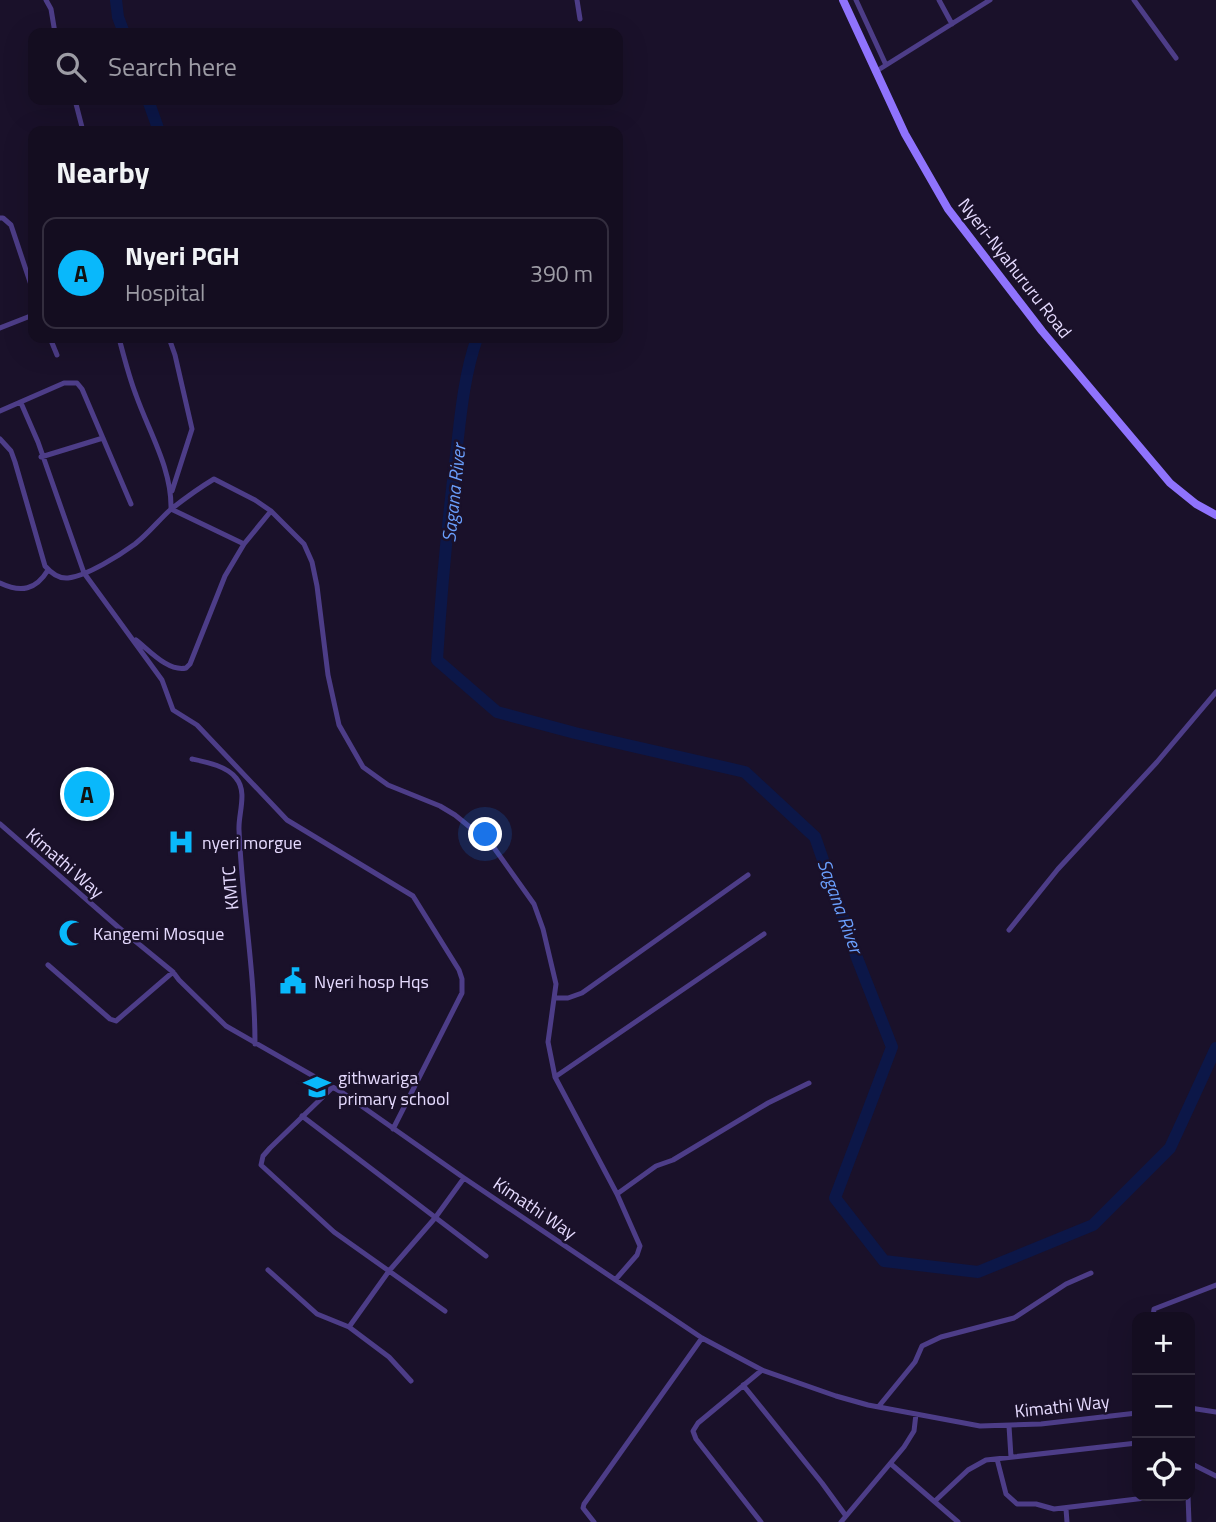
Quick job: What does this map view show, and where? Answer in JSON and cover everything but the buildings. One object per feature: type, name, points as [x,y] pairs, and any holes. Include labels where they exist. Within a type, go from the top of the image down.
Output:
[{"type":"main road","name":"Nyeri-Nyahururu Road","points":[[843,0],[923,169],[948,209],[1042,331],[1170,483],[1196,504],[1216,515]]},
{"type":"street","points":[[46,0],[51,9],[54,28]]},
{"type":"street","points":[[577,0],[580,19]]},
{"type":"street","points":[[856,0],[886,65]]},
{"type":"street","points":[[939,0],[951,24]]},
{"type":"street","points":[[875,72],[990,0]]},
{"type":"street","points":[[1134,0],[1177,58]]},
{"type":"street","points":[[76,105],[82,126]]},
{"type":"street","points":[[0,218],[11,225],[28,276]]},
{"type":"street","points":[[0,328],[28,317]]},
{"type":"street","points":[[52,343],[57,355]]},
{"type":"street","points":[[120,343],[135,394],[172,491]]},
{"type":"street","points":[[171,343],[192,429],[172,491],[171,509]]},
{"type":"street","points":[[0,411],[64,383],[77,383],[82,389],[131,504]]},
{"type":"street","points":[[21,403],[38,442],[41,457],[84,573],[162,680],[173,710],[197,725],[287,820],[413,896],[459,970],[462,993],[393,1129]]},
{"type":"street","points":[[41,457],[103,438]]},
{"type":"street","points":[[0,439],[11,451],[15,462],[41,556],[48,570],[58,577],[67,578],[84,573],[119,555],[137,542],[171,509],[214,480],[271,511],[303,544],[309,554],[317,586],[328,675],[340,725],[355,755],[363,766],[388,785],[440,806],[492,845],[527,894],[539,917],[556,984],[548,1042],[555,1077],[617,1194],[640,1246],[637,1255],[616,1279]]},
{"type":"street","points":[[171,509],[244,544]]},
{"type":"street","points":[[130,635],[167,664],[186,668],[190,664],[225,576],[244,544],[271,511]]},
{"type":"street","points":[[0,583],[15,588],[34,587],[48,570]]},
{"type":"street","points":[[1009,930],[1058,869],[1157,762],[1216,692]]},
{"type":"street","name":"KMTC","points":[[192,759],[214,764],[236,777],[242,790],[238,827],[251,951],[255,1044]]},
{"type":"street","name":"Kimathi Way","points":[[0,824],[173,972],[226,1026],[332,1087],[702,1338],[762,1370],[836,1396],[980,1426],[1009,1426],[1132,1413]]},
{"type":"street","points":[[555,998],[568,998],[582,993],[748,875]]},
{"type":"street","points":[[555,1077],[764,934]]},
{"type":"street","points":[[48,965],[116,1021],[173,972]]},
{"type":"street","points":[[617,1194],[656,1166],[678,1157],[757,1109],[809,1083]]},
{"type":"street","points":[[332,1087],[270,1148],[263,1156],[261,1165],[334,1232],[446,1311]]},
{"type":"street","points":[[302,1116],[486,1256]]},
{"type":"street","points":[[349,1327],[389,1270],[435,1217],[464,1178]]},
{"type":"street","points":[[268,1270],[317,1314],[349,1327],[389,1357],[411,1381]]},
{"type":"street","points":[[879,1406],[915,1362],[922,1346],[941,1337],[1014,1318],[1066,1284],[1091,1273]]},
{"type":"street","points":[[1154,1312],[1154,1309],[1216,1285]]},
{"type":"street","points":[[594,1522],[583,1508],[584,1504],[702,1338]]},
{"type":"street","points":[[761,1522],[693,1435],[694,1427],[698,1423],[762,1370]]},
{"type":"street","points":[[743,1385],[846,1516]]},
{"type":"street","points":[[1195,1409],[1216,1412]]},
{"type":"street","points":[[841,1522],[891,1464],[914,1431],[916,1414]]},
{"type":"street","points":[[1009,1426],[1011,1457]]},
{"type":"street","points":[[935,1501],[974,1465],[1011,1457],[1132,1444]]},
{"type":"street","points":[[997,1459],[1006,1494],[1017,1504],[1036,1504],[1054,1510],[1132,1500]]},
{"type":"street","points":[[891,1464],[958,1522]]},
{"type":"street","points":[[1195,1466],[1216,1476]]},
{"type":"street","points":[[1188,1501],[1189,1522]]},
{"type":"street","points":[[1066,1509],[1067,1522]]},
{"type":"waterway","name":"Sagana River","points":[[116,0],[122,28]]},
{"type":"waterway","name":"Sagana River","points":[[150,105],[157,126]]},
{"type":"waterway","name":"Sagana River","points":[[476,343],[460,416],[437,660],[497,712],[745,772],[815,837],[857,958],[892,1047],[835,1198],[884,1261],[978,1272],[1093,1225],[1170,1148],[1216,1048]]},
{"type":"place","name":"Nyeri PGH","points":[[87,794]]},
{"type":"place","name":"nyeri morgue","points":[[181,842]]},
{"type":"place","name":"Kangemi Mosque","points":[[72,933]]},
{"type":"place","name":"Nyeri hosp Hqs","points":[[293,981]]},
{"type":"place","name":"githwariga primary school","points":[[317,1087]]}]
